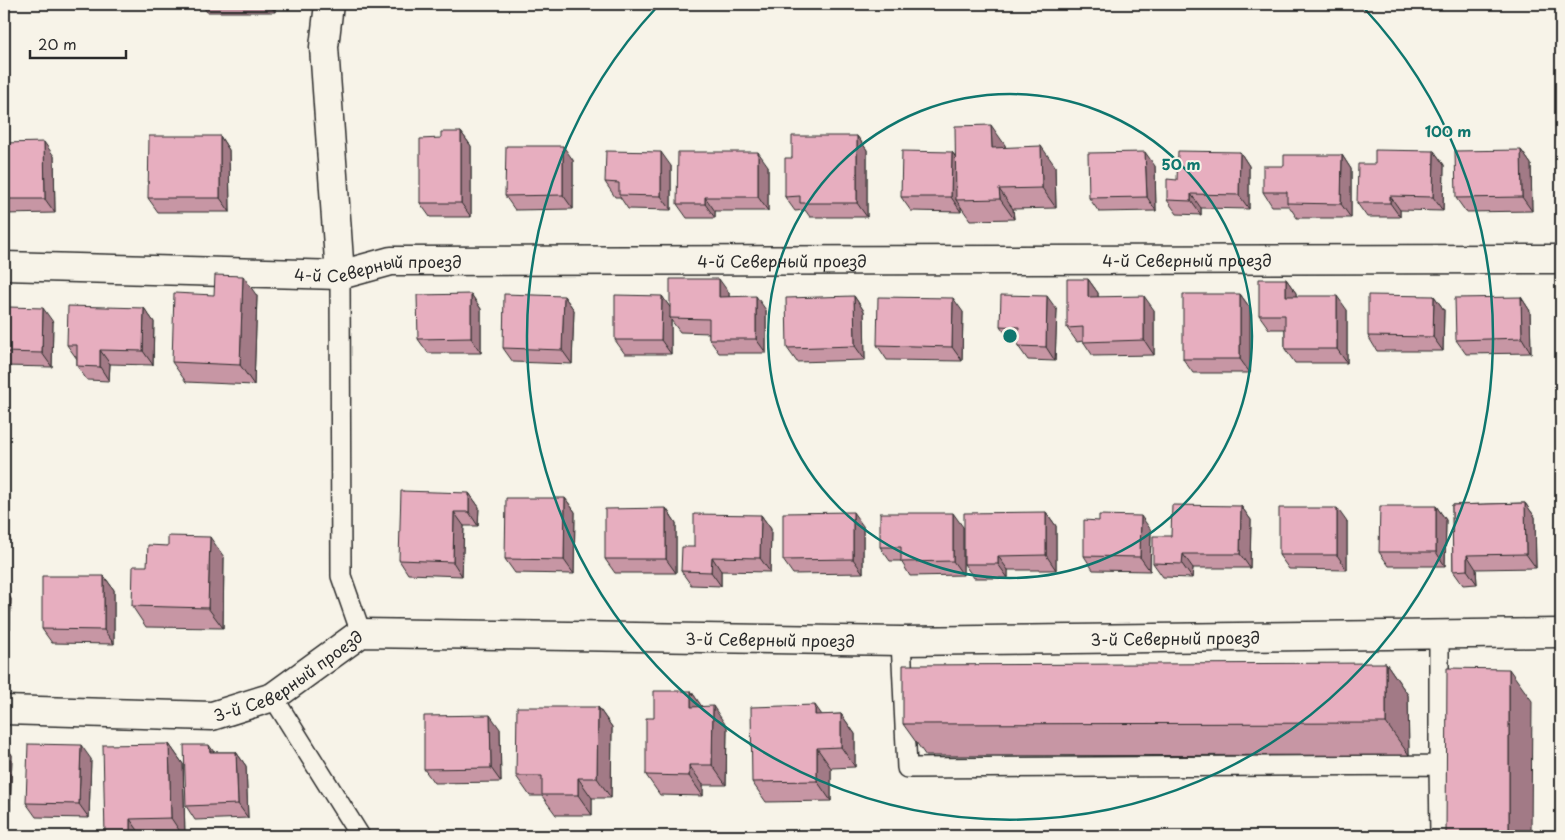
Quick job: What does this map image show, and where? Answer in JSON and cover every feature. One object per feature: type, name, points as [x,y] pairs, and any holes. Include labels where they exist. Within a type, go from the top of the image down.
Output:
[{"type":"street","points":[[329,4],[324,47],[340,275]]},
{"type":"street","name":"4-й Северный проезд","points":[[4,266],[340,275],[391,261],[1561,259]]},
{"type":"street","name":"3-й Северный проезд","points":[[4,710],[212,716],[273,697],[361,632],[902,641],[1561,633]]},
{"type":"lane","points":[[340,275],[341,576],[361,632]]},
{"type":"lane","points":[[1438,635],[1440,836]]},
{"type":"lane","points":[[902,641],[907,768],[1440,766]]},
{"type":"lane","points":[[273,697],[360,836]]},
{"type":"building","points":[[991,125],[992,148],[1041,146],[1042,188],[999,189],[1000,199],[956,200],[955,126]]},
{"type":"building","points":[[441,132],[461,132],[461,203],[420,203],[420,139],[441,138]]},
{"type":"building","points":[[149,136],[220,136],[220,198],[148,198]]},
{"type":"building","points":[[792,136],[857,136],[857,203],[800,203],[800,196],[785,197],[785,158],[792,158]]},
{"type":"building","points":[[44,142],[45,199],[4,199],[4,143]]},
{"type":"building","points":[[506,146],[563,146],[563,195],[505,196]]},
{"type":"building","points":[[1375,150],[1434,151],[1433,197],[1390,196],[1390,203],[1357,203],[1358,164],[1375,164]]},
{"type":"building","points":[[1521,150],[1522,197],[1456,198],[1455,151]]},
{"type":"building","points":[[606,151],[661,152],[661,196],[619,195],[619,183],[605,182]]},
{"type":"building","points":[[902,151],[952,152],[951,197],[901,197]]},
{"type":"building","points":[[1178,151],[1240,152],[1239,195],[1191,194],[1191,201],[1167,200],[1167,179],[1177,180]]},
{"type":"building","points":[[678,152],[758,152],[758,197],[705,197],[705,204],[677,204]]},
{"type":"building","points":[[1145,152],[1147,197],[1089,198],[1088,153]]},
{"type":"building","points":[[1284,155],[1342,155],[1341,204],[1287,203],[1287,192],[1263,192],[1263,166],[1284,166]]},
{"type":"building","points":[[215,275],[243,276],[240,365],[172,362],[174,293],[214,295]]},
{"type":"building","points":[[670,279],[719,279],[719,297],[756,296],[756,339],[709,339],[709,319],[670,318]]},
{"type":"building","points":[[1067,279],[1088,279],[1088,297],[1144,296],[1144,340],[1083,342],[1083,327],[1067,328]]},
{"type":"building","points":[[1259,279],[1286,279],[1286,296],[1337,296],[1337,349],[1285,349],[1285,315],[1259,315]]},
{"type":"building","points":[[471,294],[471,338],[418,339],[417,295]]},
{"type":"building","points":[[504,294],[564,296],[562,350],[503,348]]},
{"type":"building","points":[[1183,294],[1240,294],[1240,359],[1183,359]]},
{"type":"building","points":[[615,295],[662,296],[661,340],[615,340]]},
{"type":"building","points":[[1001,295],[1047,296],[1046,347],[1018,346],[1019,327],[1000,326]]},
{"type":"building","points":[[1368,295],[1434,296],[1433,337],[1368,336]]},
{"type":"building","points":[[854,296],[855,346],[787,348],[786,298]]},
{"type":"building","points":[[878,297],[953,298],[952,347],[877,345]]},
{"type":"building","points":[[1521,297],[1522,338],[1456,340],[1455,298]]},
{"type":"building","points":[[68,306],[144,308],[143,351],[100,350],[100,367],[77,366],[77,345],[67,345]]},
{"type":"building","points":[[8,307],[43,308],[42,353],[4,352],[4,314],[8,314]]},
{"type":"building","points":[[401,491],[469,493],[469,512],[454,512],[453,562],[399,560]]},
{"type":"building","points":[[506,498],[565,498],[564,560],[505,559]]},
{"type":"building","points":[[1525,503],[1526,554],[1467,555],[1467,570],[1453,571],[1452,505]]},
{"type":"building","points":[[1172,505],[1241,506],[1240,554],[1183,554],[1182,564],[1153,563],[1153,536],[1171,536]]},
{"type":"building","points":[[1380,506],[1436,506],[1436,552],[1379,552]]},
{"type":"building","points":[[666,508],[666,559],[605,559],[605,509]]},
{"type":"building","points":[[1279,508],[1337,508],[1337,555],[1279,555]]},
{"type":"building","points":[[853,512],[853,559],[783,560],[783,513]]},
{"type":"building","points":[[1046,512],[1046,555],[998,556],[998,564],[964,564],[964,513]]},
{"type":"building","points":[[880,513],[953,513],[953,561],[901,562],[901,547],[880,547]]},
{"type":"building","points":[[694,514],[761,515],[760,558],[712,557],[711,572],[681,571],[682,547],[694,547]]},
{"type":"building","points":[[1099,515],[1141,516],[1140,557],[1084,556],[1084,520],[1099,521]]},
{"type":"building","points":[[168,536],[210,537],[208,608],[132,606],[133,566],[147,566],[148,545],[168,546]]},
{"type":"building","points":[[42,576],[104,576],[104,630],[42,629]]},
{"type":"building","points":[[1386,663],[1386,723],[903,724],[903,665]]},
{"type":"building","points":[[1447,668],[1509,669],[1509,836],[1446,836]]},
{"type":"building","points":[[654,691],[691,691],[691,707],[713,706],[712,765],[689,765],[689,776],[646,775],[646,718],[654,718]]},
{"type":"building","points":[[815,705],[815,715],[841,714],[841,747],[817,748],[817,781],[752,782],[751,707]]},
{"type":"building","points":[[517,707],[598,707],[597,778],[578,778],[578,795],[542,795],[542,776],[516,776]]},
{"type":"building","points":[[490,715],[491,768],[424,769],[424,716]]},
{"type":"building","points":[[28,744],[81,745],[79,804],[26,803]]},
{"type":"building","points":[[169,744],[171,818],[130,819],[130,836],[105,836],[103,745]]},
{"type":"building","points":[[184,745],[209,745],[210,752],[236,752],[238,804],[186,806]]},
{"type":"building","points":[[949,833],[949,836],[924,836],[924,834]]}]
